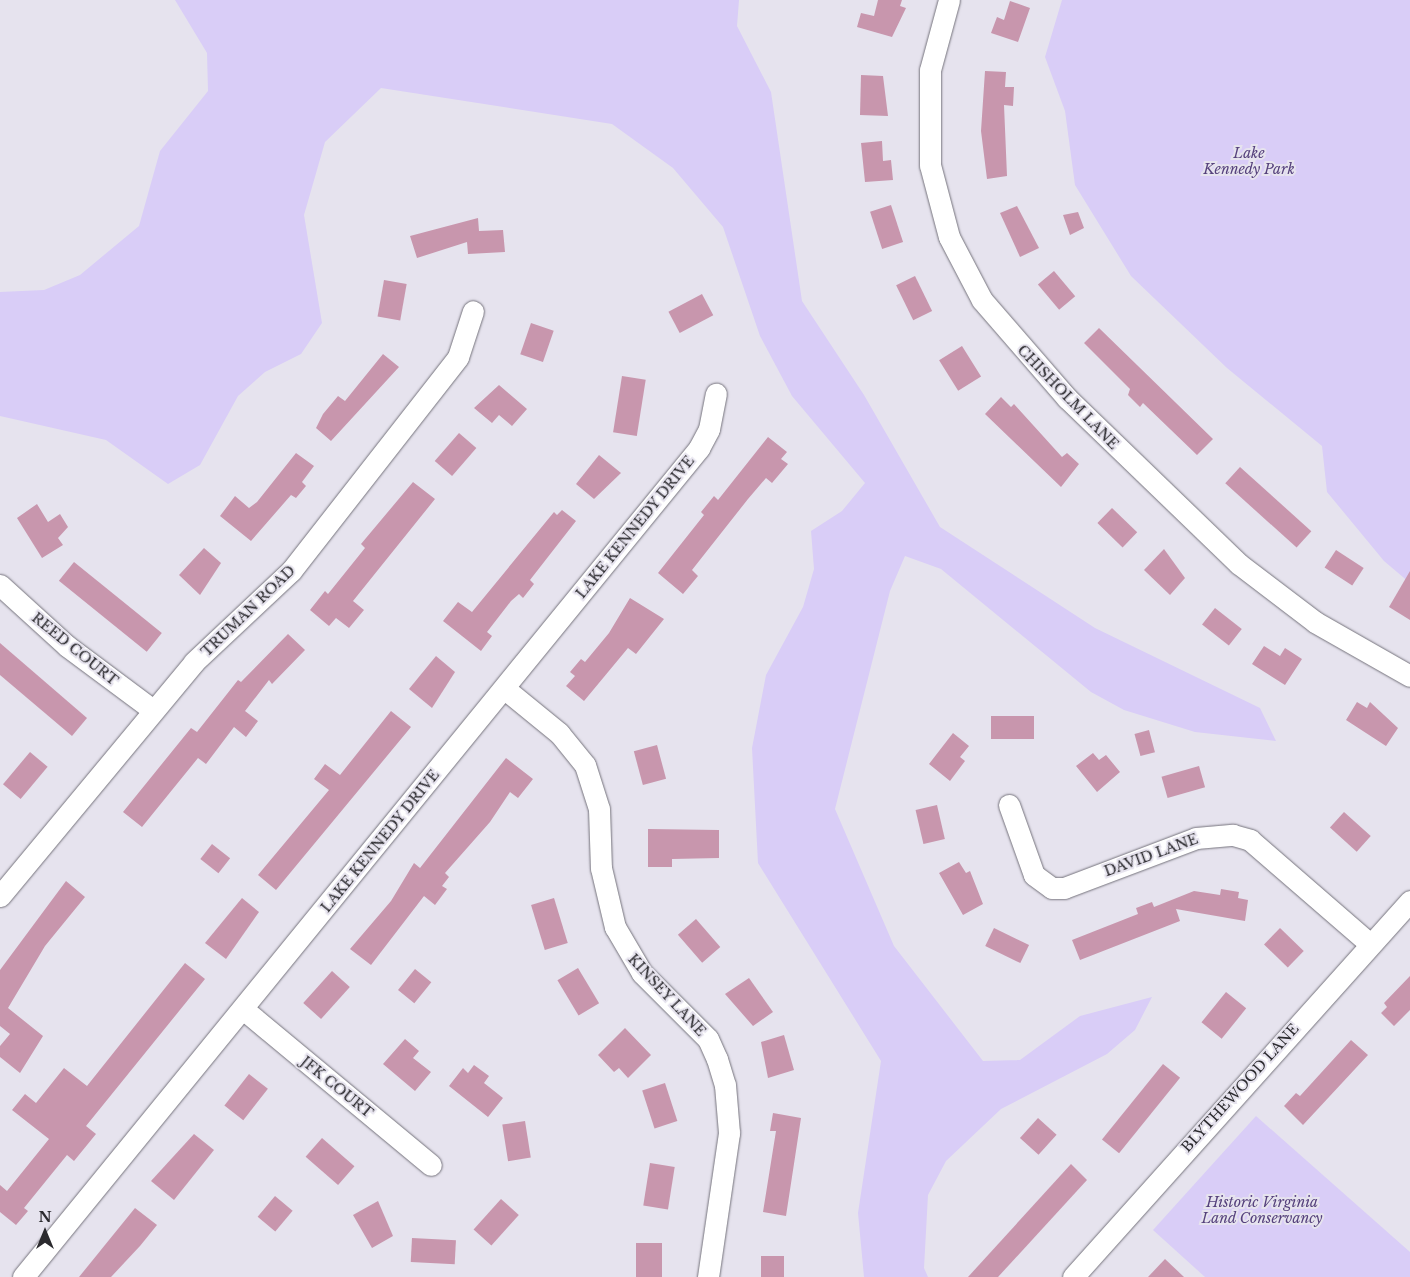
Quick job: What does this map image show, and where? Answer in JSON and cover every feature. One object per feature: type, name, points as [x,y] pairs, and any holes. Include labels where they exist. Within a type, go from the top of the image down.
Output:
[{"type":"street","name":"CHISHOLM LANE","points":[[949,0],[930,70],[930,165],[949,237],[982,300],[1067,398],[1240,564],[1315,622],[1410,676]]},
{"type":"street","name":"TRUMAN ROAD","points":[[0,896],[194,662],[292,571],[458,357],[473,311]]},
{"type":"street","name":"LAKE KENNEDY DRIVE","points":[[23,1277],[505,689],[699,448],[709,428],[716,394]]},
{"type":"street","name":"REED COURT","points":[[0,585],[67,646],[153,710]]},
{"type":"street","name":"KINSEY LANE","points":[[505,689],[558,734],[585,766],[599,809],[601,868],[615,927],[642,973],[708,1039],[717,1058],[725,1084],[729,1133],[708,1277]]},
{"type":"street","name":"DAVID LANE","points":[[1010,805],[1034,875],[1052,888],[1064,888],[1196,838],[1233,835],[1250,840],[1370,944]]},
{"type":"street","name":"BLYTHEWOOD LANE","points":[[1073,1277],[1410,901]]},
{"type":"street","name":"JFK COURT","points":[[243,1009],[432,1165]]},
{"type":"green space","points":[[175,0],[739,0],[737,26],[771,92],[802,301],[864,395],[940,527],[1095,628],[1260,708],[1276,741],[1195,732],[1124,710],[1091,692],[941,569],[905,556],[890,591],[835,809],[894,946],[983,1061],[1020,1060],[1080,1016],[1152,997],[1135,1030],[1107,1054],[1001,1109],[946,1161],[928,1195],[924,1268],[928,1277],[864,1277],[858,1213],[881,1061],[758,863],[752,748],[766,675],[803,607],[814,569],[811,531],[842,511],[865,483],[792,396],[760,336],[723,227],[673,168],[612,124],[381,88],[325,142],[304,215],[322,323],[301,354],[265,372],[238,396],[200,465],[168,484],[106,440],[0,416],[0,292],[44,290],[80,275],[139,226],[160,151],[208,91],[207,53]]},
{"type":"green space","name":"Lake Kennedy Park","points":[[1062,0],[1410,0],[1410,583],[1384,561],[1327,492],[1322,446],[1227,368],[1131,276],[1075,185],[1065,111],[1045,57]]},
{"type":"green space","name":"Historic Virginia Land Conservancy","points":[[1256,1116],[1410,1252],[1410,1277],[1205,1277],[1153,1230]]},
{"type":"building","points":[[878,0],[902,0],[900,6],[906,8],[892,37],[857,27],[861,13],[874,16]]},
{"type":"building","points":[[1010,1],[1030,8],[1018,42],[991,33],[997,17],[1004,20]]},
{"type":"building","points":[[985,71],[1006,72],[1005,87],[1014,87],[1013,106],[1004,105],[1007,176],[987,179],[981,131]]},
{"type":"building","points":[[861,75],[883,76],[888,116],[860,115]]},
{"type":"building","points":[[882,141],[883,161],[891,160],[893,180],[865,182],[861,143]]},
{"type":"building","points":[[891,205],[903,242],[882,249],[870,212]]},
{"type":"building","points":[[1017,206],[1039,248],[1020,257],[1000,213]]},
{"type":"building","points":[[1078,212],[1084,228],[1070,235],[1063,215]]},
{"type":"building","points":[[478,218],[479,231],[503,230],[505,252],[468,254],[467,242],[417,258],[410,236]]},
{"type":"building","points":[[1054,271],[1075,296],[1059,310],[1038,284]]},
{"type":"building","points":[[915,276],[932,311],[913,320],[896,285]]},
{"type":"building","points":[[384,280],[407,284],[400,320],[378,316]]},
{"type":"building","points":[[702,294],[713,315],[680,333],[668,312]]},
{"type":"building","points":[[531,323],[554,331],[543,362],[520,354]]},
{"type":"building","points":[[1099,328],[1213,439],[1197,455],[1143,403],[1140,407],[1128,395],[1130,389],[1084,343]]},
{"type":"building","points":[[962,346],[981,377],[958,391],[939,360]]},
{"type":"building","points":[[383,354],[399,367],[331,441],[316,428],[323,414],[338,396],[345,401]]},
{"type":"building","points":[[622,376],[646,380],[637,436],[613,432]]},
{"type":"building","points":[[499,385],[527,409],[512,426],[499,415],[492,423],[474,408]]},
{"type":"building","points":[[1001,397],[1011,407],[1014,404],[1062,457],[1067,453],[1079,464],[1061,487],[985,414]]},
{"type":"building","points":[[459,433],[476,448],[452,476],[435,461]]},
{"type":"building","points":[[768,437],[787,452],[781,459],[788,464],[772,483],[766,478],[748,499],[692,570],[698,576],[683,594],[658,573],[704,515],[701,512],[714,496],[718,500]]},
{"type":"building","points":[[296,453],[314,466],[302,482],[306,486],[296,498],[291,495],[251,541],[220,516],[235,496],[249,508],[257,502]]},
{"type":"building","points":[[599,455],[621,473],[594,499],[576,484]]},
{"type":"building","points":[[1240,467],[1311,531],[1297,548],[1225,483]]},
{"type":"building","points":[[413,482],[435,499],[353,601],[364,610],[349,628],[336,618],[329,626],[310,610],[325,591],[328,594],[365,548],[361,544]]},
{"type":"building","points":[[37,504],[48,522],[60,514],[68,527],[58,538],[63,545],[42,558],[17,518]]},
{"type":"building","points":[[1112,508],[1137,532],[1123,547],[1097,523]]},
{"type":"building","points":[[562,510],[576,521],[530,580],[534,584],[523,598],[519,594],[511,601],[487,632],[492,636],[481,651],[443,621],[458,602],[472,612],[554,512],[557,515]]},
{"type":"building","points":[[204,548],[221,563],[200,595],[179,575]]},
{"type":"building","points":[[1164,549],[1185,578],[1170,595],[1144,570]]},
{"type":"building","points":[[1336,550],[1364,568],[1352,586],[1325,568]]},
{"type":"building","points":[[74,562],[162,633],[147,652],[59,581]]},
{"type":"building","points":[[1410,571],[1410,620],[1389,607]]},
{"type":"building","points":[[630,598],[664,619],[636,654],[628,648],[584,701],[566,686],[575,676],[570,672],[581,659],[585,662],[609,633]]},
{"type":"building","points":[[1215,608],[1242,629],[1229,645],[1202,625]]},
{"type":"building","points":[[288,634],[305,650],[272,684],[269,680],[245,711],[258,721],[246,737],[234,727],[206,764],[198,758],[142,827],[123,812],[191,728],[197,732],[238,680],[241,682]]},
{"type":"building","points":[[0,643],[87,718],[72,736],[0,675]]},
{"type":"building","points":[[1264,646],[1280,656],[1285,648],[1302,659],[1285,685],[1252,664]]},
{"type":"building","points":[[436,656],[455,672],[432,708],[409,689]]},
{"type":"building","points":[[1357,702],[1367,708],[1370,702],[1398,728],[1386,746],[1346,720]]},
{"type":"building","points":[[391,711],[411,727],[276,890],[258,875],[329,790],[314,779],[325,764],[340,775]]},
{"type":"building","points":[[991,716],[1034,716],[1034,739],[991,739]]},
{"type":"building","points":[[1149,730],[1155,752],[1140,756],[1135,734]]},
{"type":"building","points":[[953,733],[969,746],[960,757],[965,761],[950,781],[929,764]]},
{"type":"building","points":[[657,745],[666,779],[643,785],[634,751]]},
{"type":"building","points":[[30,752],[48,767],[21,799],[3,784]]},
{"type":"building","points":[[1093,753],[1099,760],[1106,755],[1120,772],[1097,792],[1076,766]]},
{"type":"building","points":[[506,758],[533,779],[518,798],[510,792],[490,822],[445,873],[449,877],[442,886],[447,889],[435,905],[424,896],[371,965],[350,949],[391,901],[414,863],[420,868]]},
{"type":"building","points":[[1199,766],[1205,787],[1168,798],[1162,777]]},
{"type":"building","points":[[937,805],[945,839],[923,844],[916,810]]},
{"type":"building","points":[[1344,812],[1371,836],[1357,852],[1330,828]]},
{"type":"building","points":[[648,829],[719,830],[719,858],[672,859],[672,867],[648,867]]},
{"type":"building","points":[[212,844],[230,858],[218,873],[200,859]]},
{"type":"building","points":[[959,862],[966,873],[970,871],[983,904],[963,915],[939,873]]},
{"type":"building","points":[[66,881],[85,897],[45,946],[8,1008],[43,1036],[20,1073],[0,1057],[0,1046],[10,1034],[0,1026],[0,970]]},
{"type":"building","points":[[1221,889],[1239,892],[1238,898],[1248,900],[1245,921],[1176,909],[1180,921],[1080,960],[1072,940],[1138,914],[1136,908],[1152,902],[1154,907],[1194,891],[1220,895]]},
{"type":"building","points":[[242,898],[259,912],[226,959],[205,943]]},
{"type":"building","points":[[554,898],[568,943],[545,950],[531,905]]},
{"type":"building","points":[[696,919],[720,947],[702,963],[678,935]]},
{"type":"building","points":[[994,928],[1029,945],[1020,963],[985,946]]},
{"type":"building","points":[[1280,928],[1304,951],[1288,967],[1264,945]]},
{"type":"building","points":[[185,963],[205,979],[86,1126],[96,1134],[74,1161],[67,1155],[24,1208],[28,1211],[16,1225],[0,1212],[0,1185],[7,1191],[49,1139],[12,1110],[25,1094],[36,1103],[64,1068],[87,1086]]},
{"type":"building","points":[[578,968],[599,1003],[579,1016],[557,980]]},
{"type":"building","points":[[415,969],[431,982],[414,1003],[398,990]]},
{"type":"building","points":[[332,971],[350,987],[321,1019],[303,1003]]},
{"type":"building","points":[[1410,976],[1410,1010],[1394,1026],[1381,1013],[1387,1007],[1384,1003]]},
{"type":"building","points":[[749,978],[773,1012],[753,1026],[725,994]]},
{"type":"building","points":[[1226,992],[1246,1008],[1222,1039],[1201,1022]]},
{"type":"building","points":[[625,1028],[651,1055],[628,1078],[619,1068],[614,1072],[598,1055]]},
{"type":"building","points":[[784,1035],[794,1070],[768,1078],[761,1042]]},
{"type":"building","points":[[405,1039],[419,1051],[413,1058],[431,1072],[415,1091],[383,1064]]},
{"type":"building","points":[[1351,1040],[1368,1055],[1303,1125],[1284,1106],[1296,1093],[1300,1096]]},
{"type":"building","points":[[1163,1064],[1180,1078],[1119,1153],[1102,1139]]},
{"type":"building","points":[[474,1065],[489,1076],[484,1083],[503,1098],[488,1117],[449,1086],[463,1068],[468,1073]]},
{"type":"building","points":[[249,1074],[268,1089],[243,1120],[224,1106]]},
{"type":"building","points":[[665,1083],[677,1121],[655,1128],[642,1090]]},
{"type":"building","points":[[773,1113],[801,1118],[786,1216],[763,1212],[776,1131],[770,1131]]},
{"type":"building","points":[[1038,1118],[1057,1135],[1039,1155],[1020,1138]]},
{"type":"building","points":[[525,1121],[531,1158],[508,1161],[502,1125]]},
{"type":"building","points":[[194,1134],[214,1150],[174,1200],[151,1181]]},
{"type":"building","points":[[322,1138],[354,1166],[338,1185],[306,1157]]},
{"type":"building","points":[[650,1163],[675,1167],[668,1209],[643,1205]]},
{"type":"building","points":[[1071,1164],[1087,1180],[998,1277],[968,1277]]},
{"type":"building","points":[[275,1196],[293,1211],[275,1231],[258,1217]]},
{"type":"building","points":[[501,1199],[519,1215],[491,1246],[474,1229]]},
{"type":"building","points":[[378,1201],[393,1236],[372,1248],[353,1215]]},
{"type":"building","points":[[135,1208],[157,1225],[140,1246],[111,1277],[79,1277]]},
{"type":"building","points":[[412,1238],[456,1240],[455,1264],[411,1262]]},
{"type":"building","points":[[636,1243],[662,1243],[662,1277],[636,1277]]},
{"type":"building","points":[[761,1256],[784,1256],[784,1277],[761,1277]]},
{"type":"building","points":[[1165,1259],[1184,1277],[1148,1277]]}]
